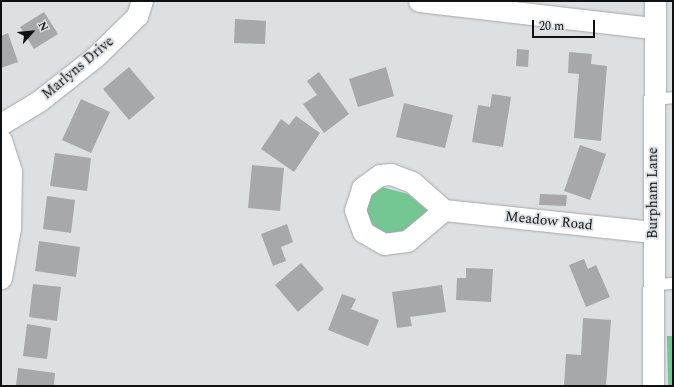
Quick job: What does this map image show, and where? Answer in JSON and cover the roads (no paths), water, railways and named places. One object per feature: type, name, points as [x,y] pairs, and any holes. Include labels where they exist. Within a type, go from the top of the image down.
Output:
[{"type":"street","name":"Marlyns Drive","points":[[1,124],[39,101],[95,57],[137,16],[142,1]]},
{"type":"street","points":[[419,1],[652,28]]},
{"type":"street","name":"Burpham Lane","points":[[653,386],[652,28],[655,1]]},
{"type":"street","points":[[1,140],[11,171],[10,228],[1,278]]},
{"type":"street","name":"Meadow Road","points":[[444,210],[653,232]]},
{"type":"lane","points":[[652,99],[673,97]]},
{"type":"lane","points":[[652,284],[673,283]]}]
